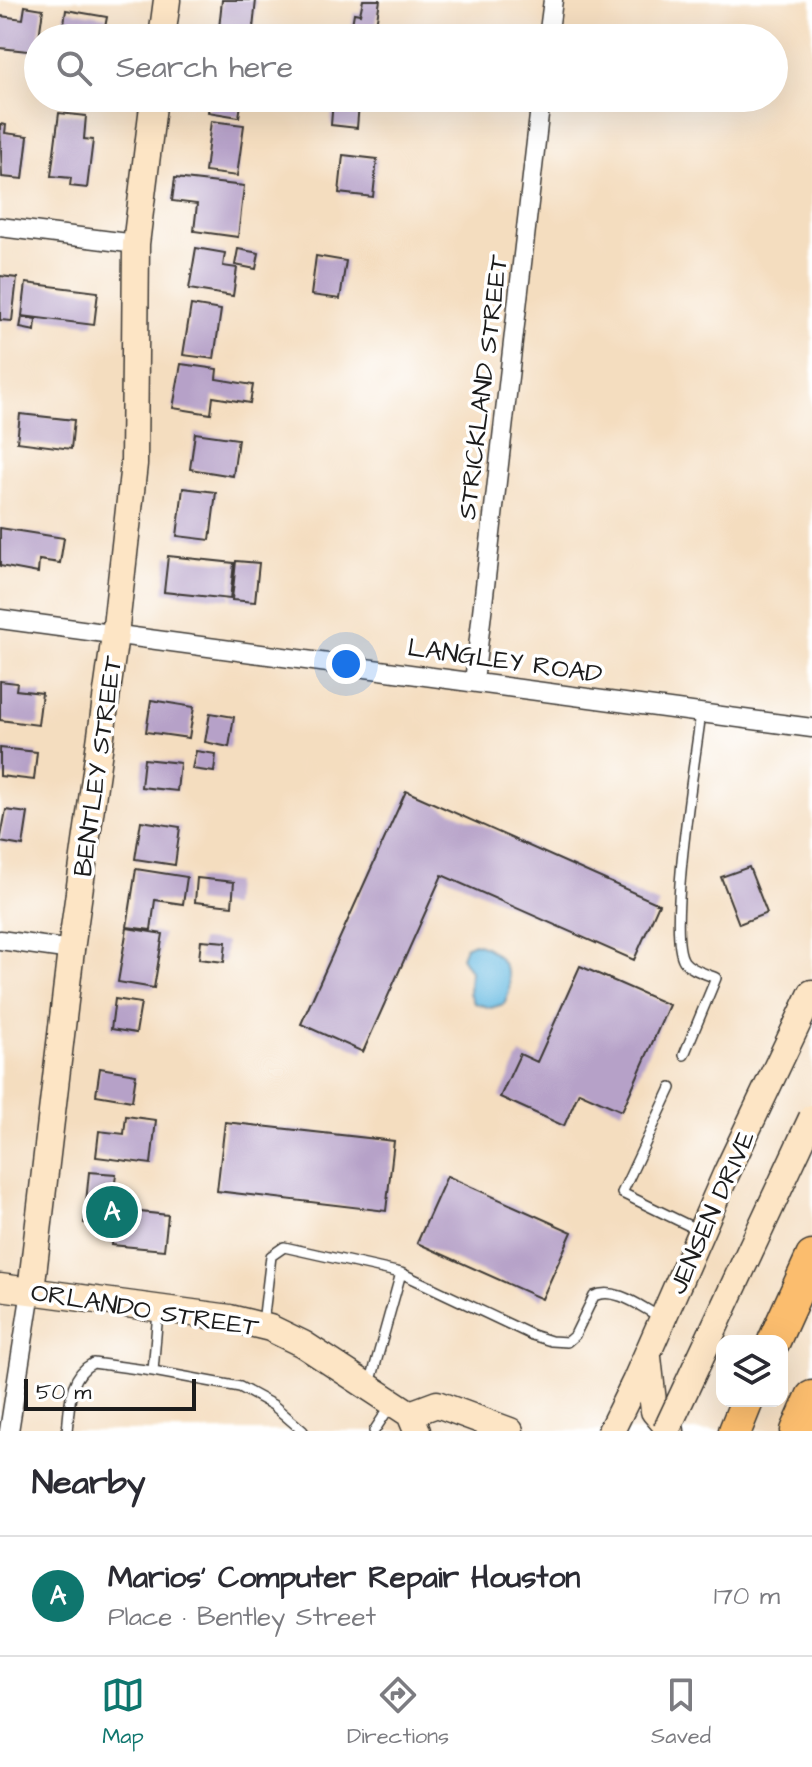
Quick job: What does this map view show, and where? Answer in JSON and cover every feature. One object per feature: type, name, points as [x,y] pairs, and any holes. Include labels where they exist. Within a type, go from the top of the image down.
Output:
[{"type":"highway","points":[[777,1335],[812,1257]]},
{"type":"highway","points":[[671,1431],[704,1351]]},
{"type":"highway","points":[[735,1431],[745,1407]]},
{"type":"street","points":[[164,24],[167,0]]},
{"type":"street","points":[[550,24],[553,0]]},
{"type":"street","name":"BENTLEY STREET","points":[[9,1431],[31,1291],[71,950],[115,635],[134,464],[136,244],[152,112]]},
{"type":"street","name":"STRICKLAND STREET","points":[[474,682],[539,112]]},
{"type":"street","points":[[0,227],[136,244]]},
{"type":"street","name":"LANGLEY ROAD","points":[[0,619],[812,728]]},
{"type":"street","points":[[0,940],[71,950]]},
{"type":"street","name":"JENSEN DRIVE","points":[[611,1431],[812,993]]},
{"type":"street","points":[[704,1351],[812,1118]]},
{"type":"street","name":"ORLANDO STREET","points":[[0,1287],[230,1318],[262,1326],[303,1344],[407,1416]]},
{"type":"street","points":[[648,1353],[654,1411],[671,1431]]},
{"type":"street","points":[[407,1416],[437,1404],[510,1431]]},
{"type":"lane","points":[[684,1055],[716,978],[688,965],[682,958],[677,916],[701,713]]},
{"type":"lane","points":[[671,1088],[622,1193],[701,1231]]},
{"type":"lane","points":[[262,1326],[271,1256],[284,1247],[401,1273],[551,1341],[567,1342],[575,1335],[594,1296],[603,1292],[614,1293],[663,1319]]},
{"type":"lane","points":[[369,1387],[401,1273]]},
{"type":"lane","points":[[153,1371],[158,1309]]},
{"type":"lane","points":[[67,1431],[73,1384],[93,1363],[240,1387],[273,1405],[303,1431]]},
{"type":"lane","points":[[374,1431],[407,1416]]},
{"type":"water","points":[[474,943],[484,946],[505,966],[509,985],[504,1004],[491,1008],[474,1003],[469,993],[470,971],[461,957],[465,947]]},
{"type":"building","points":[[222,0],[256,0],[253,24],[219,24]]},
{"type":"building","points":[[363,0],[380,0],[376,24],[352,24],[354,13],[360,14]]},
{"type":"building","points":[[25,6],[43,9],[41,24],[24,24],[24,51],[0,48],[0,16],[23,19]]},
{"type":"building","points":[[66,10],[107,17],[106,24],[64,24]]},
{"type":"building","points":[[208,112],[240,112],[239,117]]},
{"type":"building","points":[[332,112],[358,112],[357,128],[331,125]]},
{"type":"building","points":[[59,113],[86,116],[84,139],[93,140],[87,188],[70,186],[71,178],[51,176]]},
{"type":"building","points":[[211,121],[244,125],[237,176],[205,172]]},
{"type":"building","points":[[0,124],[6,125],[5,133],[28,136],[23,179],[2,177]]},
{"type":"building","points":[[343,155],[377,159],[373,197],[339,193]]},
{"type":"building","points":[[175,178],[244,186],[238,237],[194,231],[197,204],[172,201]]},
{"type":"building","points":[[196,248],[225,253],[223,266],[237,268],[233,296],[189,289]]},
{"type":"building","points":[[238,249],[259,253],[256,269],[235,265]]},
{"type":"building","points":[[316,256],[346,261],[340,299],[311,295]]},
{"type":"building","points":[[0,276],[17,278],[12,321],[0,320]]},
{"type":"building","points":[[26,283],[98,292],[94,325],[22,316]]},
{"type":"building","points":[[191,305],[221,310],[214,359],[183,355]]},
{"type":"building","points":[[22,317],[36,319],[35,331],[20,328]]},
{"type":"building","points":[[181,364],[217,369],[216,379],[253,385],[250,403],[213,397],[211,414],[173,408]]},
{"type":"building","points":[[20,414],[74,420],[71,449],[17,442]]},
{"type":"building","points":[[195,433],[238,439],[233,476],[190,469]]},
{"type":"building","points":[[183,488],[216,492],[210,540],[177,536]]},
{"type":"building","points":[[0,528],[64,538],[60,563],[39,560],[38,573],[0,566]]},
{"type":"building","points":[[168,556],[234,563],[230,599],[164,592]]},
{"type":"building","points":[[236,561],[259,563],[255,602],[232,600]]},
{"type":"building","points":[[0,681],[17,683],[16,690],[42,693],[38,725],[0,720]]},
{"type":"building","points":[[151,700],[194,707],[189,738],[146,732]]},
{"type":"building","points":[[210,713],[234,717],[229,747],[205,742]]},
{"type":"building","points":[[0,748],[37,752],[34,780],[0,776]]},
{"type":"building","points":[[196,751],[216,754],[214,772],[192,769]]},
{"type":"building","points":[[144,759],[180,763],[177,791],[141,787]]},
{"type":"building","points":[[406,791],[659,904],[634,960],[442,875],[363,1052],[301,1024]]},
{"type":"building","points":[[6,810],[28,813],[23,846],[0,842]]},
{"type":"building","points":[[141,821],[180,827],[175,865],[135,859]]},
{"type":"building","points":[[749,867],[767,913],[739,924],[721,877]]},
{"type":"building","points":[[136,869],[187,877],[183,904],[155,900],[151,930],[127,927]]},
{"type":"building","points":[[197,878],[234,882],[232,906],[195,902]]},
{"type":"building","points":[[127,928],[163,934],[154,988],[118,982]]},
{"type":"building","points":[[201,940],[226,942],[224,962],[199,959]]},
{"type":"building","points":[[580,966],[669,1005],[622,1111],[579,1092],[564,1126],[500,1097],[520,1054],[537,1062]]},
{"type":"building","points":[[115,999],[141,1003],[136,1033],[111,1029]]},
{"type":"building","points":[[100,1068],[136,1074],[132,1101],[96,1095]]},
{"type":"building","points":[[126,1116],[156,1120],[151,1164],[96,1157],[99,1131],[124,1134]]},
{"type":"building","points":[[225,1122],[394,1141],[386,1211],[217,1191]]},
{"type":"building","points":[[89,1172],[116,1174],[112,1209],[168,1215],[164,1250],[112,1245],[114,1226],[84,1223]]},
{"type":"building","points":[[447,1176],[572,1232],[542,1299],[417,1243]]},
{"type":"place","name":"Marios' Computer Repair Houston","points":[[112,1212]]}]
